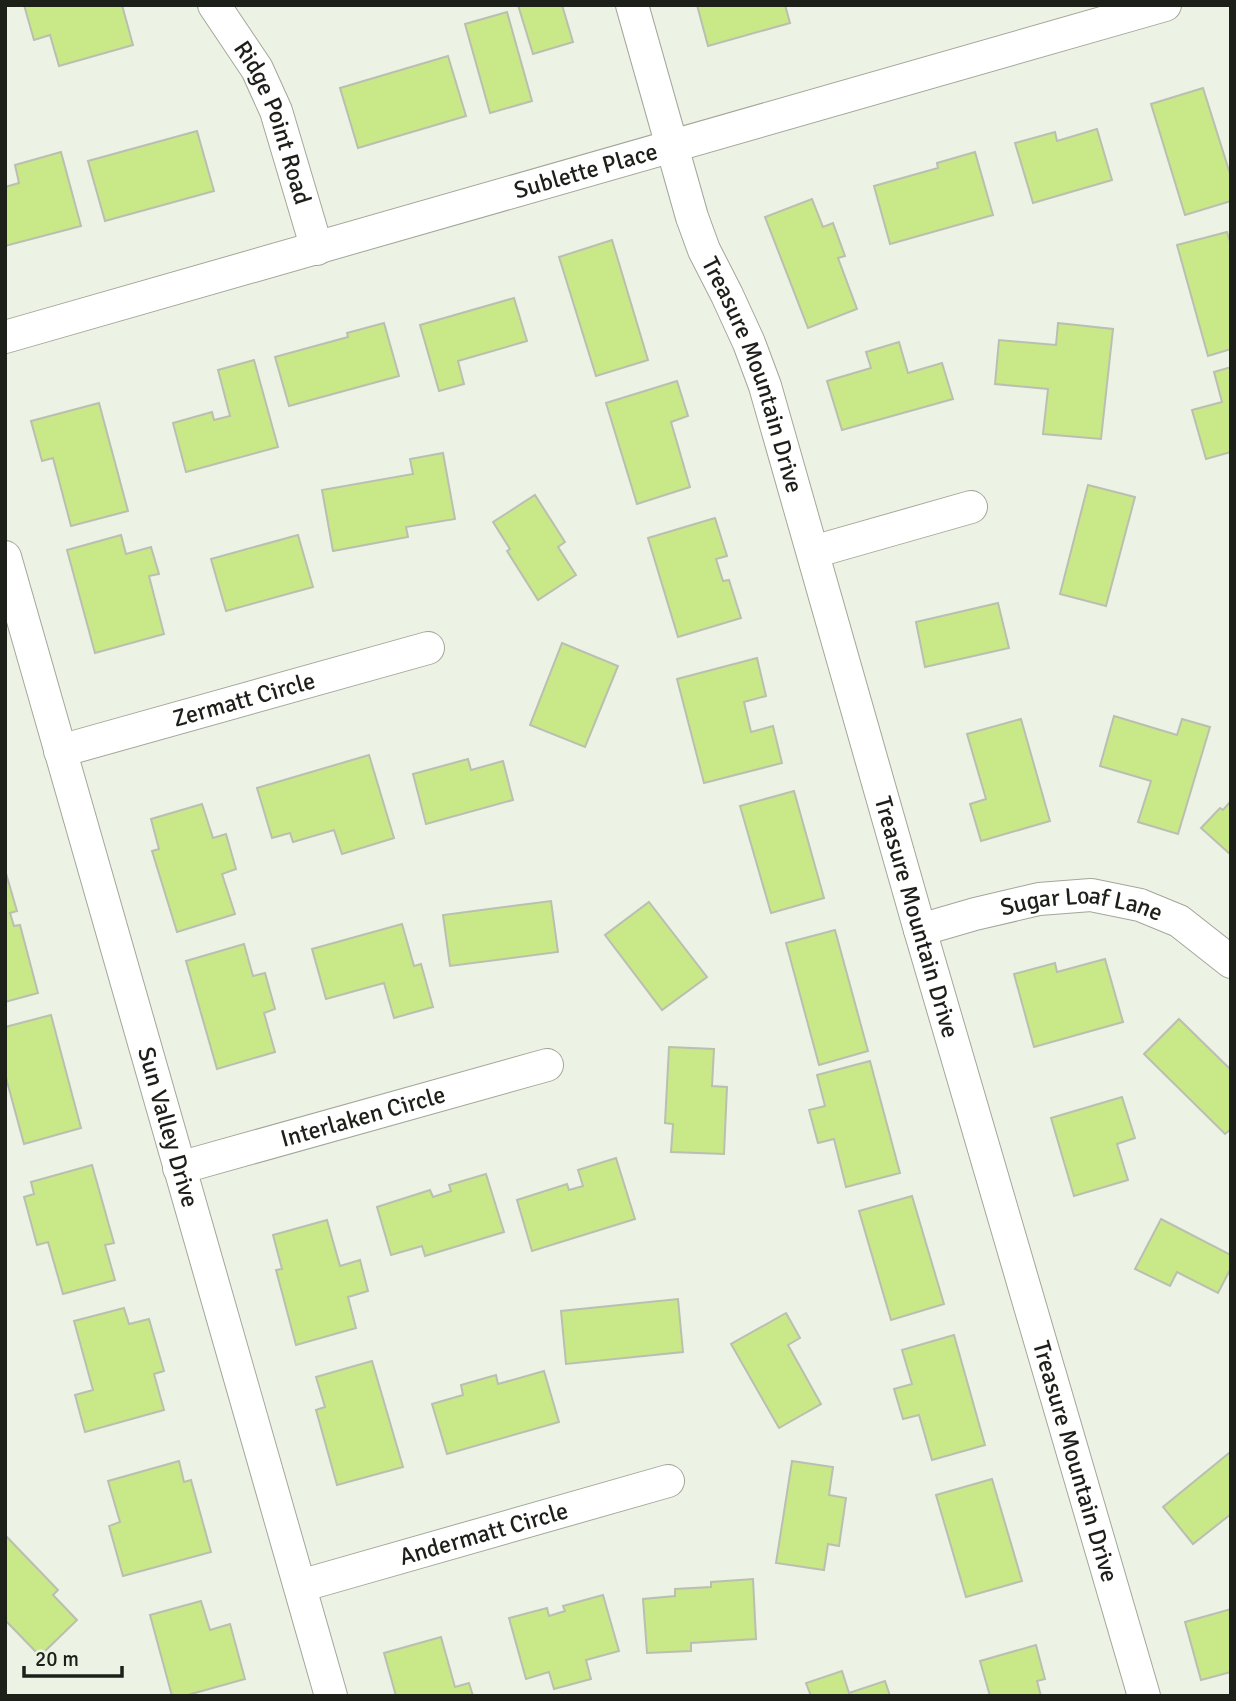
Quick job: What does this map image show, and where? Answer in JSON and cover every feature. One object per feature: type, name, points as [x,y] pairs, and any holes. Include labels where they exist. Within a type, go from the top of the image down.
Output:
[{"type":"street","name":"Ridge Point Road","points":[[214,5],[257,68],[276,111],[317,248]]},
{"type":"street","name":"Treasure Mountain Drive","points":[[632,5],[692,217],[704,250],[749,343],[765,386],[920,930],[1144,1696]]},
{"type":"street","name":"Sublette Place","points":[[5,337],[1165,5]]},
{"type":"street","points":[[813,552],[971,507]]},
{"type":"street","name":"Sun Valley Drive","points":[[5,557],[331,1696]]},
{"type":"street","name":"Zermatt Circle","points":[[60,751],[428,648]]},
{"type":"street","name":"Sugar Loaf Lane","points":[[920,930],[1039,899],[1091,895],[1140,905],[1179,921],[1231,962]]},
{"type":"street","name":"Interlaken Circle","points":[[179,1168],[547,1065]]},
{"type":"street","name":"Andermatt Circle","points":[[300,1586],[667,1481]]},
{"type":"building","points":[[24,5],[122,5],[133,45],[59,66],[50,35],[34,40]]},
{"type":"building","points":[[518,5],[562,5],[573,42],[533,54]]},
{"type":"building","points":[[697,5],[785,5],[790,23],[708,46]]},
{"type":"building","points":[[507,12],[532,101],[490,113],[465,24]]},
{"type":"building","points":[[448,56],[466,116],[358,148],[340,88]]},
{"type":"building","points":[[1203,88],[1231,177],[1231,201],[1185,215],[1151,104]]},
{"type":"building","points":[[1097,129],[1112,180],[1033,203],[1015,143],[1055,132],[1057,141]]},
{"type":"building","points":[[197,131],[214,191],[105,221],[88,161]]},
{"type":"building","points":[[61,152],[81,226],[5,246],[5,187],[19,183],[15,165]]},
{"type":"building","points":[[975,152],[993,215],[890,244],[874,186],[938,168],[937,163]]},
{"type":"building","points":[[812,199],[823,227],[833,223],[845,256],[838,258],[857,309],[808,328],[765,217]]},
{"type":"building","points":[[1227,232],[1231,245],[1231,349],[1208,356],[1177,245]]},
{"type":"building","points":[[612,240],[648,360],[596,376],[559,257]]},
{"type":"building","points":[[514,298],[527,341],[458,361],[464,384],[439,391],[420,325]]},
{"type":"building","points":[[384,323],[399,376],[289,406],[275,357],[348,337],[347,333]]},
{"type":"building","points":[[1058,323],[1113,329],[1101,439],[1043,434],[1048,389],[995,384],[999,340],[1056,345]]},
{"type":"building","points":[[899,342],[908,373],[942,363],[953,399],[842,430],[827,381],[871,368],[866,352]]},
{"type":"building","points":[[254,360],[278,447],[186,472],[173,423],[212,412],[214,420],[230,416],[218,370]]},
{"type":"building","points":[[1231,367],[1231,452],[1206,459],[1192,410],[1222,402],[1214,372]]},
{"type":"building","points":[[677,381],[688,416],[671,422],[690,487],[637,504],[606,403]]},
{"type":"building","points":[[99,403],[128,511],[71,526],[53,458],[42,461],[31,421]]},
{"type":"building","points":[[443,453],[455,519],[406,527],[408,537],[333,551],[322,490],[413,474],[410,459]]},
{"type":"building","points":[[1088,485],[1135,497],[1106,606],[1060,594]]},
{"type":"building","points":[[535,495],[565,542],[558,547],[576,575],[538,600],[507,551],[510,549],[493,522]]},
{"type":"building","points":[[715,518],[727,556],[716,559],[723,581],[729,580],[741,618],[678,637],[648,538]]},
{"type":"building","points":[[121,535],[126,554],[151,547],[159,574],[149,576],[164,634],[95,653],[67,550]]},
{"type":"building","points":[[298,535],[313,587],[226,611],[211,559]]},
{"type":"building","points":[[998,603],[1009,648],[925,667],[916,622]]},
{"type":"building","points":[[562,643],[618,666],[585,747],[530,725]]},
{"type":"building","points":[[757,658],[766,696],[744,702],[751,732],[773,726],[782,763],[704,783],[677,679]]},
{"type":"building","points":[[1114,716],[1177,735],[1182,719],[1210,727],[1178,834],[1138,822],[1151,781],[1100,766]]},
{"type":"building","points":[[1021,719],[1050,821],[981,841],[970,804],[986,799],[967,734]]},
{"type":"building","points":[[369,755],[394,838],[342,854],[334,830],[293,842],[290,833],[272,838],[257,788]]},
{"type":"building","points":[[468,759],[471,770],[503,761],[513,800],[426,824],[413,774]]},
{"type":"building","points":[[794,791],[824,898],[771,913],[740,806]]},
{"type":"building","points":[[1231,801],[1231,855],[1201,828],[1220,808],[1223,810]]},
{"type":"building","points":[[202,804],[213,838],[226,834],[236,869],[222,874],[235,914],[177,932],[152,851],[159,849],[151,819]]},
{"type":"building","points":[[5,870],[17,911],[10,913],[14,926],[20,925],[38,993],[5,1002]]},
{"type":"building","points":[[551,901],[558,952],[450,966],[443,915]]},
{"type":"building","points":[[649,902],[707,977],[662,1010],[605,935]]},
{"type":"building","points":[[402,924],[414,966],[421,964],[433,1007],[394,1018],[384,983],[326,999],[312,949]]},
{"type":"building","points":[[835,930],[868,1051],[819,1065],[786,943]]},
{"type":"building","points":[[244,944],[253,976],[265,973],[275,1009],[264,1013],[275,1052],[217,1069],[186,961]]},
{"type":"building","points":[[1105,959],[1123,1022],[1034,1047],[1014,974],[1055,963],[1057,972]]},
{"type":"building","points":[[51,1015],[81,1128],[24,1144],[5,1074],[5,1027]]},
{"type":"building","points":[[1179,1019],[1231,1070],[1231,1129],[1225,1134],[1144,1054]]},
{"type":"building","points":[[669,1047],[714,1049],[712,1086],[727,1087],[724,1154],[671,1152],[673,1124],[665,1123]]},
{"type":"building","points":[[870,1061],[900,1173],[846,1187],[834,1139],[818,1143],[809,1110],[825,1106],[817,1075]]},
{"type":"building","points":[[1122,1097],[1135,1138],[1117,1144],[1128,1180],[1074,1196],[1051,1118]]},
{"type":"building","points":[[616,1158],[635,1219],[532,1251],[517,1200],[567,1184],[569,1190],[583,1186],[578,1170]]},
{"type":"building","points":[[92,1165],[114,1243],[105,1245],[115,1280],[63,1294],[48,1242],[37,1245],[24,1197],[34,1194],[31,1182]]},
{"type":"building","points":[[486,1174],[504,1232],[425,1256],[422,1246],[391,1255],[377,1207],[430,1190],[433,1197],[451,1191],[449,1185]]},
{"type":"building","points":[[912,1196],[944,1304],[891,1320],[859,1211]]},
{"type":"building","points":[[1161,1219],[1231,1255],[1231,1268],[1218,1293],[1177,1272],[1170,1286],[1135,1269]]},
{"type":"building","points":[[327,1220],[340,1266],[360,1260],[368,1291],[348,1297],[356,1328],[296,1345],[276,1270],[282,1269],[273,1235]]},
{"type":"building","points":[[678,1299],[683,1352],[566,1364],[561,1311]]},
{"type":"building","points":[[124,1308],[129,1324],[149,1319],[164,1371],[154,1374],[164,1410],[85,1432],[75,1395],[93,1390],[74,1321]]},
{"type":"building","points":[[786,1313],[800,1338],[788,1345],[821,1404],[779,1428],[731,1344]]},
{"type":"building","points":[[954,1335],[985,1445],[932,1460],[919,1415],[903,1419],[894,1389],[912,1384],[902,1350]]},
{"type":"building","points":[[372,1361],[403,1467],[337,1485],[316,1410],[325,1407],[316,1377]]},
{"type":"building","points":[[544,1371],[559,1422],[447,1454],[432,1404],[463,1395],[461,1385],[496,1375],[498,1384]]},
{"type":"building","points":[[1229,1453],[1231,1514],[1193,1544],[1163,1507]]},
{"type":"building","points":[[179,1461],[184,1482],[191,1480],[211,1552],[123,1576],[109,1526],[120,1522],[108,1481]]},
{"type":"building","points":[[792,1461],[833,1467],[829,1495],[846,1498],[839,1546],[828,1544],[824,1570],[776,1563]]},
{"type":"building","points":[[992,1479],[1022,1581],[966,1597],[936,1495]]},
{"type":"building","points":[[5,1535],[58,1590],[53,1595],[77,1620],[40,1656],[5,1620]]},
{"type":"building","points":[[753,1579],[756,1639],[691,1643],[691,1651],[647,1653],[643,1599],[675,1596],[675,1589],[711,1587],[711,1582]]},
{"type":"building","points":[[603,1595],[619,1651],[586,1660],[591,1679],[554,1689],[549,1672],[526,1679],[509,1618],[547,1608],[549,1616],[565,1611],[563,1606]]},
{"type":"building","points":[[201,1601],[210,1630],[230,1624],[245,1679],[184,1696],[172,1696],[150,1615]]},
{"type":"building","points":[[1231,1609],[1231,1672],[1201,1680],[1185,1622]]},
{"type":"building","points":[[441,1637],[455,1687],[469,1683],[473,1696],[396,1696],[384,1653]]},
{"type":"building","points":[[1036,1645],[1045,1679],[1037,1681],[1041,1696],[990,1696],[980,1661]]},
{"type":"building","points":[[842,1671],[849,1693],[885,1681],[890,1696],[811,1696],[806,1683]]}]
